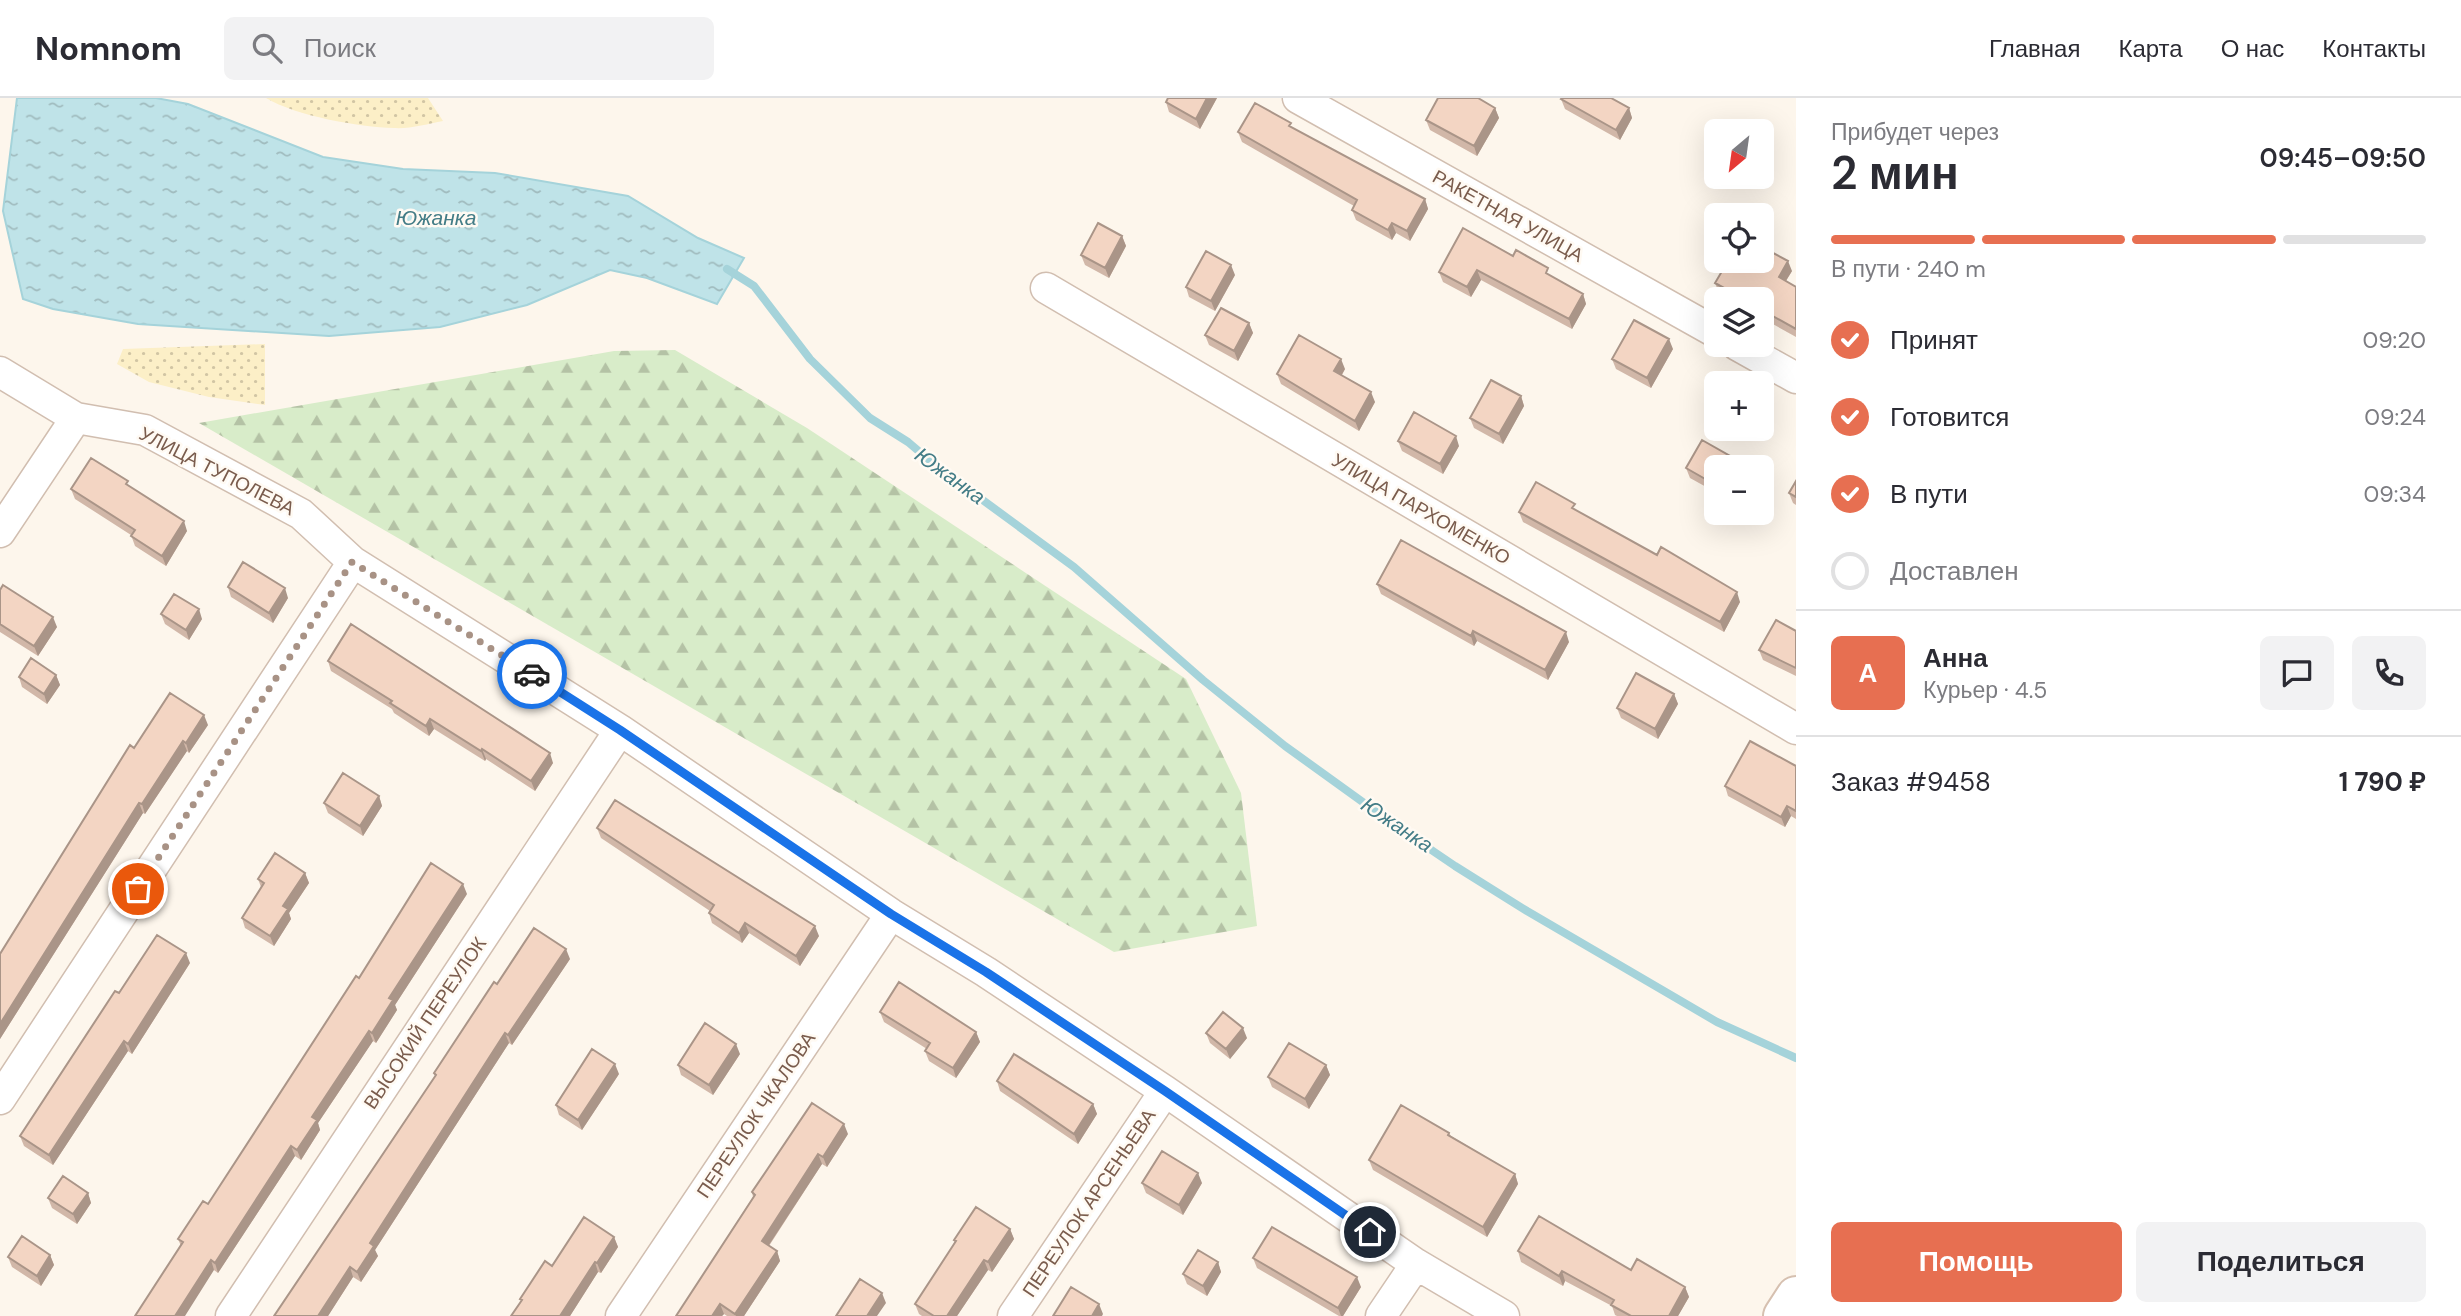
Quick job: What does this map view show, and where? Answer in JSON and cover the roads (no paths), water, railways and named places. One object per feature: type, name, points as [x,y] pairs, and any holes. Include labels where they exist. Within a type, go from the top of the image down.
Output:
[{"type":"street","name":"РАКЕТНАЯ УЛИЦА","points":[[1298,98],[1704,326]]},
{"type":"street","name":"УЛИЦА ПАРХОМЕНКО","points":[[1045,288],[1796,729]]},
{"type":"street","points":[[1758,357],[1796,378]]},
{"type":"street","name":"УЛИЦА ТУПОЛЕВА","points":[[0,372],[76,418],[145,430],[301,514],[352,562],[620,730],[891,914],[986,972],[1165,1091],[1416,1264],[1504,1316]]},
{"type":"street","points":[[0,533],[76,418]]},
{"type":"street","points":[[0,1099],[352,562]]},
{"type":"street","name":"ВЫСОКИЙ ПЕРЕУЛОК","points":[[231,1316],[620,730]]},
{"type":"street","name":"ПЕРЕУЛОК ЧКАЛОВА","points":[[621,1316],[891,914]]},
{"type":"street","name":"ПЕРЕУЛОК АРСЕНЬЕВА","points":[[1013,1316],[1165,1091]]},
{"type":"street","points":[[1381,1316],[1416,1264]]},
{"type":"street","points":[[1783,1316],[1796,1296]]},
{"type":"water","points":[[17,98],[156,98],[188,104],[323,157],[403,169],[495,173],[628,196],[698,238],[744,258],[717,304],[647,278],[610,270],[527,305],[440,327],[329,336],[138,324],[53,309],[23,299],[3,211]]},
{"type":"waterway","name":"Южанка","points":[[727,269],[754,286],[810,359],[870,418],[908,442],[935,465],[1074,567],[1203,680],[1285,746],[1396,826],[1527,911],[1717,1022],[1796,1058]]}]
